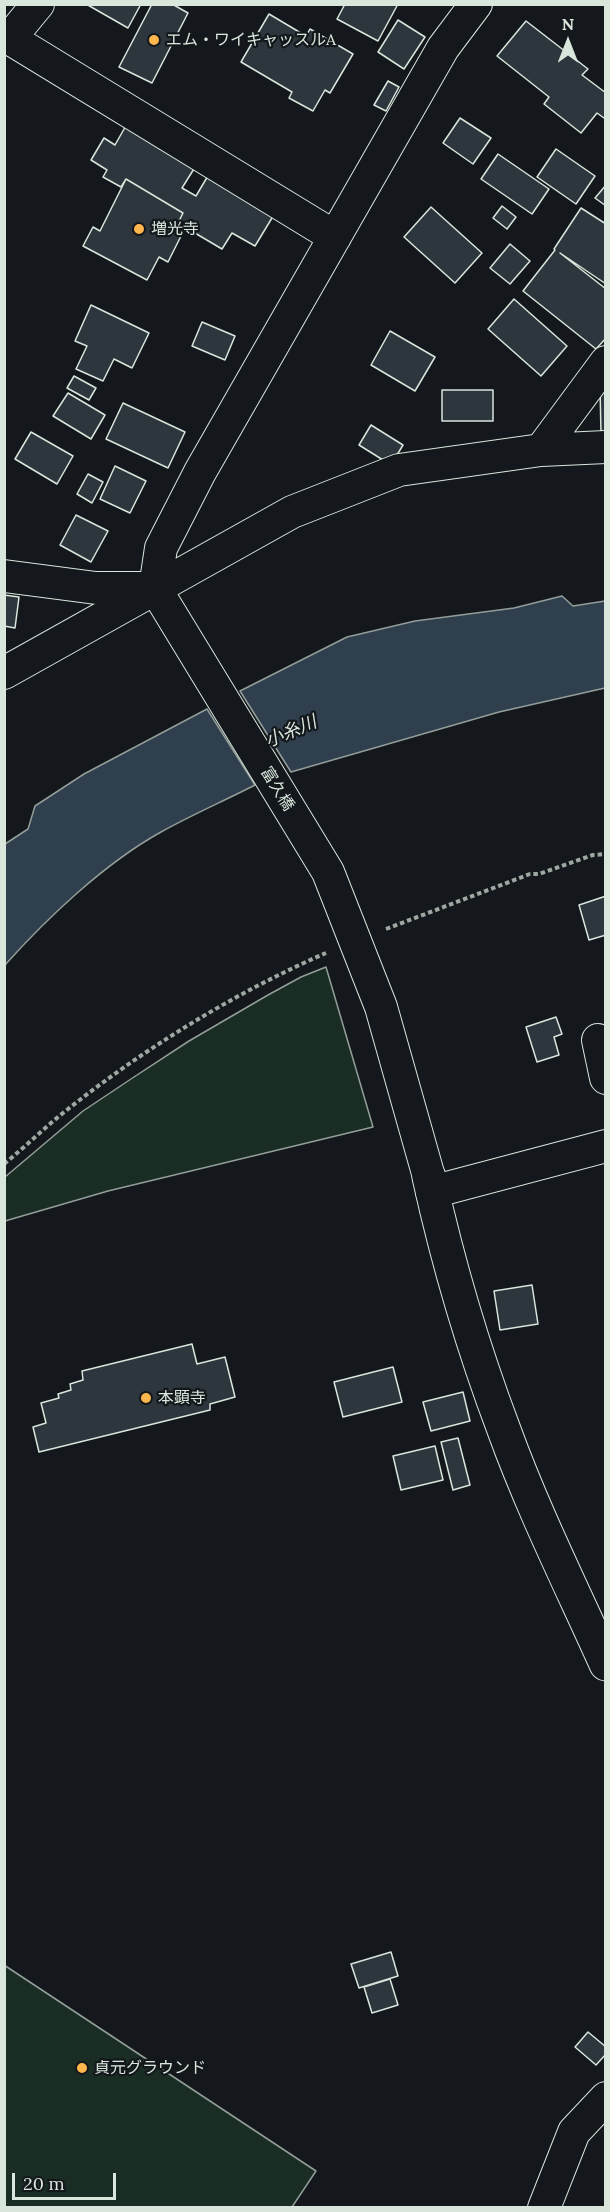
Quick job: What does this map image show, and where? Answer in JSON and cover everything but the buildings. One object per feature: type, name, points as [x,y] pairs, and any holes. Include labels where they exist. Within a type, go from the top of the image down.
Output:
[{"type":"street","points":[[38,4],[7,37],[335,237]]},
{"type":"street","points":[[154,588],[161,548],[190,491],[443,48],[476,4]]},
{"type":"street","points":[[541,450],[606,362]]},
{"type":"street","points":[[4,672],[292,512],[399,470],[541,450],[606,447]]},
{"type":"street","points":[[4,576],[96,588],[154,588]]},
{"type":"street","name":"富久橋","points":[[154,588],[328,872],[381,1007],[431,1185]]},
{"type":"street","points":[[598,1040],[606,1078]]},
{"type":"street","points":[[606,1146],[431,1185],[469,1331],[504,1431],[606,1664]]},
{"type":"street","points":[[544,2208],[574,2132],[606,2098]]},
{"type":"path","points":[[4,1164],[62,1114],[106,1081],[248,991],[290,969],[355,939],[530,874],[539,874],[593,855],[606,854]]},
{"type":"green space","points":[[326,967],[373,1127],[108,1191],[5,1221],[5,1177],[83,1111],[189,1041],[301,977]]},
{"type":"green space","name":"貞元グラウンド","points":[[4,1965],[316,2171],[292,2207],[5,2207]]},
{"type":"water","name":"小糸川","points":[[562,596],[573,606],[605,601],[605,688],[499,712],[291,772],[240,691],[347,637],[415,621],[514,608]]},
{"type":"water","points":[[207,709],[255,785],[172,826],[119,859],[58,910],[5,965],[5,844],[28,829],[35,806],[84,774]]},
{"type":"place","name":"エム・ワイキャッスルA","points":[[154,40]]},
{"type":"place","name":"増光寺","points":[[139,229]]},
{"type":"place","name":"本顕寺","points":[[146,1398]]},
{"type":"place","name":"貞元グラウンド","points":[[82,2068]]}]
